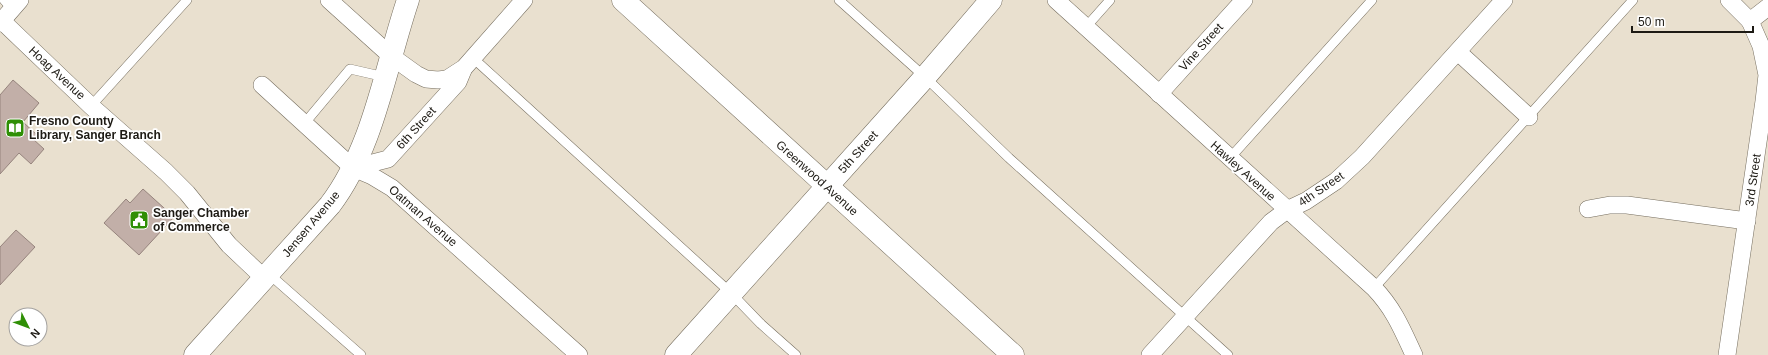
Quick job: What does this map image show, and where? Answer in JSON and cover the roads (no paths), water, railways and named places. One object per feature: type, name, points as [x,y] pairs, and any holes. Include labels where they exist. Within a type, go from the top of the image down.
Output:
[{"type":"street","name":"Jensen Avenue","points":[[195,355],[330,205],[339,193],[358,157],[372,119],[408,0]]},
{"type":"street","name":"6th Street","points":[[353,168],[388,159],[458,82],[469,63],[524,0]]},
{"type":"street","name":"Greenwood Avenue","points":[[623,0],[827,187],[1014,355]]},
{"type":"street","name":"5th Street","points":[[676,355],[925,77],[991,0]]},
{"type":"street","name":"Hawley Avenue","points":[[1056,0],[1374,288],[1386,301],[1397,318],[1414,355]]},
{"type":"street","name":"Vine Street","points":[[1159,94],[1244,0]]},
{"type":"street","name":"4th Street","points":[[1150,355],[1271,222],[1287,210],[1306,201],[1336,181],[1362,156],[1504,0]]},
{"type":"street","points":[[1729,0],[1750,21],[1768,7]]},
{"type":"street","name":"6th Street","points":[[338,3],[391,56],[416,74],[426,79],[447,79],[469,63]]},
{"type":"street","name":"Hoag Avenue","points":[[8,11],[92,106],[177,182],[229,245],[266,276]]},
{"type":"street","name":"3rd Street","points":[[1727,355],[1767,75],[1761,46],[1750,21]]},
{"type":"street","points":[[1458,52],[1529,116]]},
{"type":"street","name":"Oatman Avenue","points":[[262,85],[353,168],[372,176],[392,188],[579,355]]},
{"type":"street","name":"3rd Street","points":[[1588,209],[1610,205],[1627,205],[1747,221]]},
{"type":"lane","points":[[92,106],[187,0]]},
{"type":"lane","points":[[839,0],[925,77],[1009,158],[1228,355]]},
{"type":"lane","points":[[1086,27],[1110,0]]},
{"type":"lane","points":[[1230,158],[1372,0]]},
{"type":"lane","points":[[1374,288],[1633,0]]},
{"type":"lane","points":[[469,63],[731,293],[761,324],[796,355]]},
{"type":"lane","points":[[304,124],[350,68],[385,77]]},
{"type":"lane","points":[[266,276],[360,355]]},
{"type":"place","name":"Fresno County Library, Sanger Branch","points":[[15,128]]},
{"type":"place","name":"Sanger Chamber of Commerce","points":[[139,220]]}]
